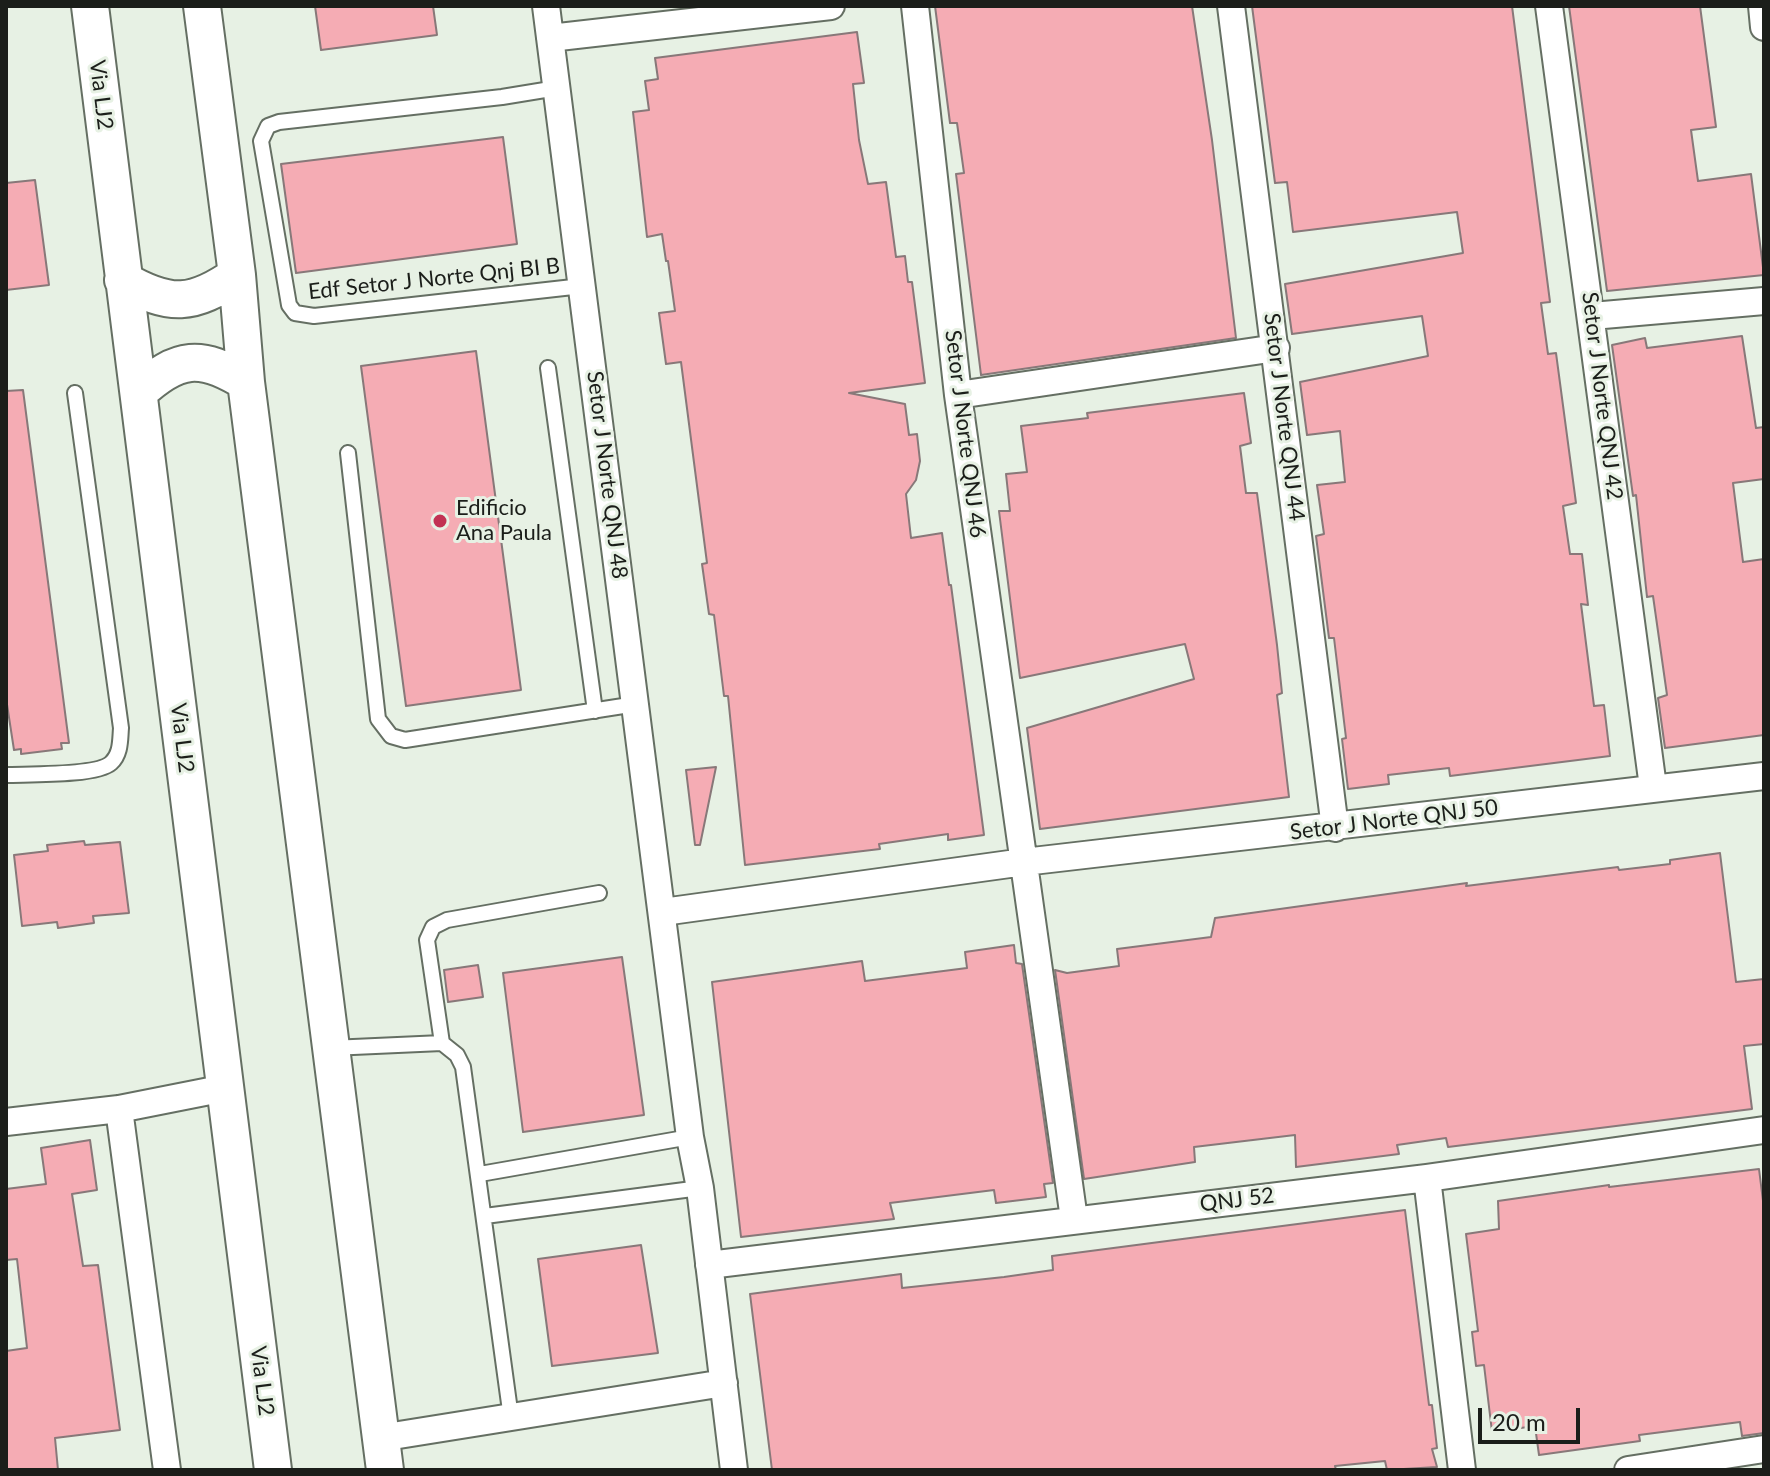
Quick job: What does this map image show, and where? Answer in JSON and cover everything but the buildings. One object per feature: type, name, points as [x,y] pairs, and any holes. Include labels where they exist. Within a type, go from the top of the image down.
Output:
[{"type":"main road","name":"Via LJ2","points":[[90,6],[273,1470]]},
{"type":"main road","points":[[202,6],[237,275],[246,382],[382,1454]]},
{"type":"main road","points":[[123,280],[150,296],[181,300],[211,293],[237,275]]},
{"type":"main road","points":[[139,392],[161,371],[190,362],[220,366],[246,382]]},
{"type":"street","name":"Setor J Norte QNJ 48","points":[[546,6],[734,1470]]},
{"type":"street","points":[[550,38],[831,6]]},
{"type":"street","name":"Setor J Norte QNJ 46","points":[[915,6],[958,395],[1074,1219]]},
{"type":"street","name":"Setor J Norte QNJ 44","points":[[1231,6],[1335,828]]},
{"type":"street","name":"Setor J Norte QNJ 42","points":[[1549,6],[1653,787]]},
{"type":"street","points":[[1762,6],[1764,27]]},
{"type":"street","points":[[1592,316],[1764,301]]},
{"type":"street","points":[[958,395],[1276,348]]},
{"type":"street","name":"Setor J Norte QNJ 50","points":[[663,912],[1024,862],[1764,776]]},
{"type":"street","points":[[6,1122],[119,1109],[225,1088]]},
{"type":"street","points":[[119,1109],[167,1470]]},
{"type":"street","name":"QNJ 52","points":[[709,1265],[1427,1178],[1764,1130]]},
{"type":"street","points":[[1427,1178],[1462,1470]]},
{"type":"street","points":[[382,1454],[511,1418],[724,1383]]},
{"type":"street","points":[[1628,1470],[1764,1449]]},
{"type":"lane","name":"Edf Setor J Norte Qnj BI B","points":[[557,88],[279,122],[268,126],[261,141],[289,305],[295,313],[314,316],[582,286]]},
{"type":"lane","points":[[548,368],[595,711]]},
{"type":"lane","points":[[6,775],[97,770],[112,763],[119,751],[121,728],[75,393]]},
{"type":"lane","points":[[348,453],[378,719],[391,736],[405,740],[636,704]]},
{"type":"lane","points":[[442,1043],[427,940],[433,927],[447,920],[599,893]]},
{"type":"lane","points":[[331,1048],[442,1043],[457,1055],[463,1067],[511,1418]]},
{"type":"lane","points":[[480,1174],[690,1137]]},
{"type":"lane","points":[[485,1216],[700,1188]]},
{"type":"place","name":"Edificio Ana Paula","points":[[440,521]]}]
